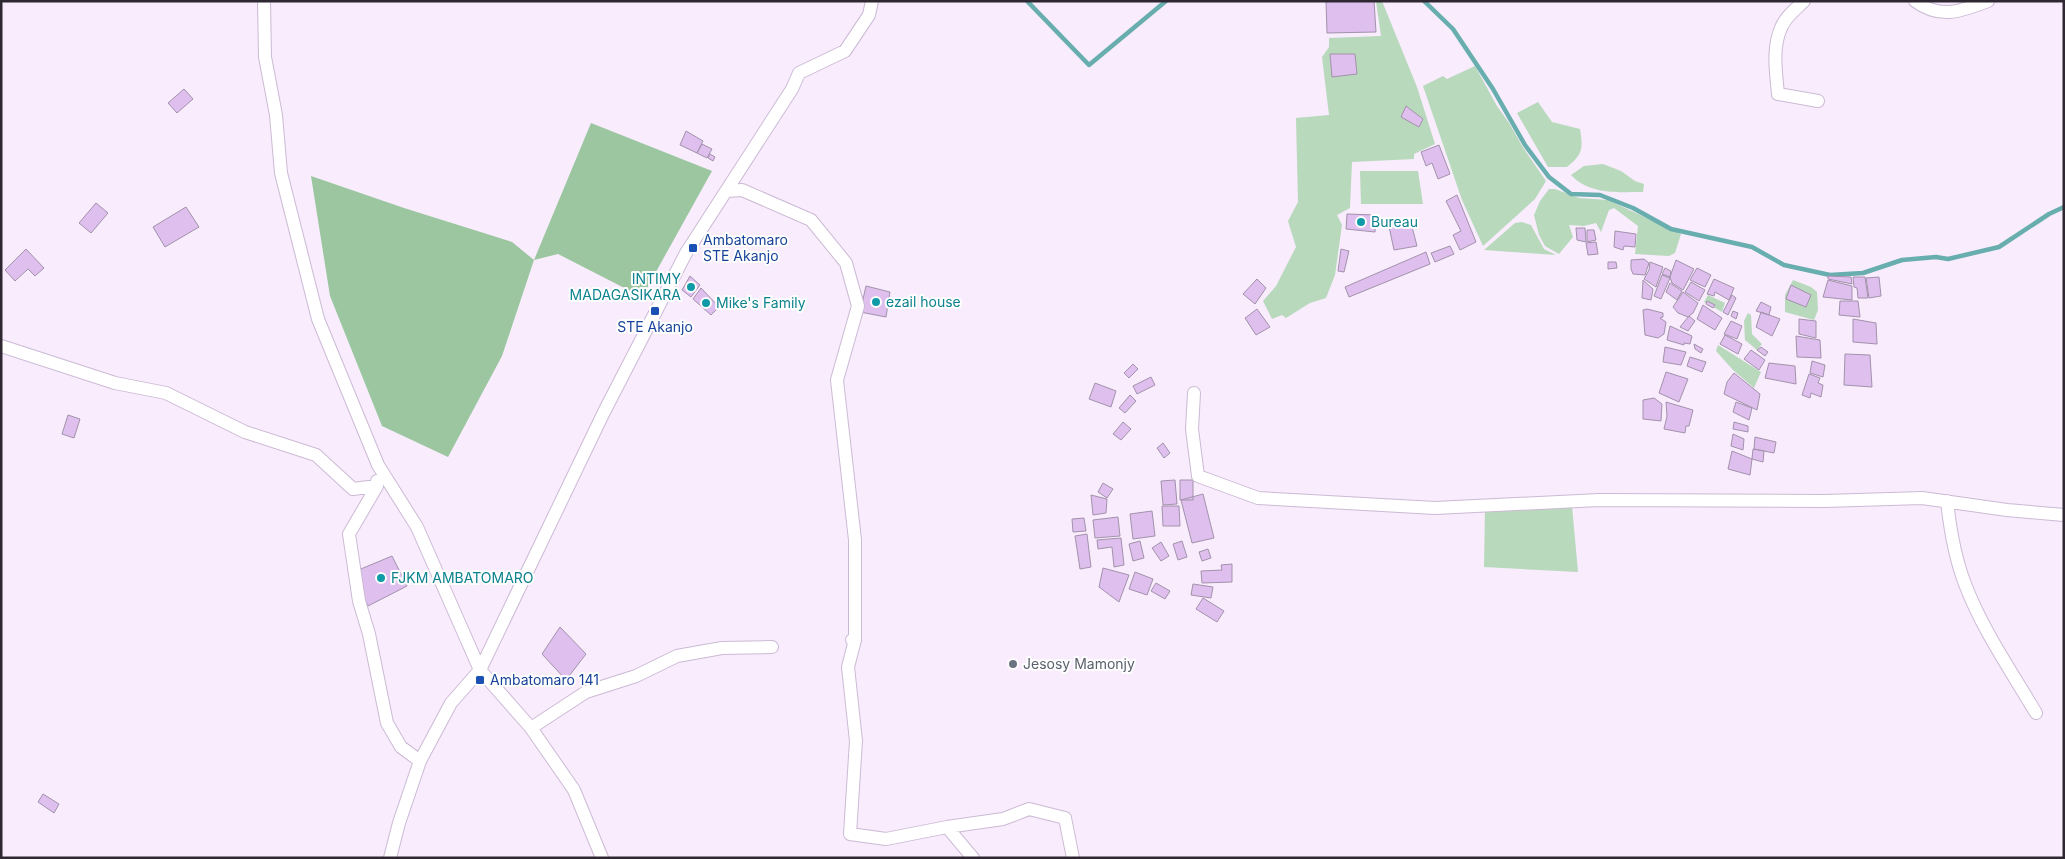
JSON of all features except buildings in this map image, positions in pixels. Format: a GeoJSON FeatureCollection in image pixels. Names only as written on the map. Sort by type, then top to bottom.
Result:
{"type":"FeatureCollection","features":[{"type":"Feature","properties":{"kind":"street"},"geometry":{"type":"LineString","coordinates":[[264,1],[265,57],[276,115],[281,173],[318,319],[378,465],[417,527],[480,670],[531,728],[574,790],[602,858]]}},
{"type":"Feature","properties":{"kind":"street"},"geometry":{"type":"LineString","coordinates":[[390,858],[399,823],[420,761],[451,703],[480,670],[604,412],[686,253],[792,89],[798,73],[845,51],[869,15],[872,1]]}},
{"type":"Feature","properties":{"kind":"street"},"geometry":{"type":"LineString","coordinates":[[1804,1],[1788,17],[1781,28],[1775,51],[1778,94],[1818,101]]}},
{"type":"Feature","properties":{"kind":"street"},"geometry":{"type":"LineString","coordinates":[[1915,1],[1923,7],[1940,12],[1956,13],[1988,1]]}},
{"type":"Feature","properties":{"kind":"street"},"geometry":{"type":"LineString","coordinates":[[726,191],[742,190],[810,220],[846,263],[858,306],[837,380],[855,540],[854,640],[848,667],[856,741],[850,834],[886,839],[946,827],[1003,819],[1029,809],[1065,818],[1073,858]]}},
{"type":"Feature","properties":{"kind":"street"},"geometry":{"type":"LineString","coordinates":[[1,346],[115,383],[166,393],[245,432],[316,455],[353,489],[377,486]]}},
{"type":"Feature","properties":{"kind":"street"},"geometry":{"type":"LineString","coordinates":[[1194,393],[1192,429],[1198,476],[1258,498],[1435,508],[1599,500],[1825,501],[1922,498],[2007,510],[2064,515]]}},
{"type":"Feature","properties":{"kind":"street"},"geometry":{"type":"LineString","coordinates":[[378,465],[377,486],[349,534],[359,601],[369,634],[387,723],[402,747],[420,761]]}},
{"type":"Feature","properties":{"kind":"street"},"geometry":{"type":"LineString","coordinates":[[1947,501],[1951,533],[1965,584],[1988,632],[2036,713]]}},
{"type":"Feature","properties":{"kind":"street"},"geometry":{"type":"LineString","coordinates":[[531,728],[586,692],[636,676],[677,656],[722,648],[772,646]]}},
{"type":"Feature","properties":{"kind":"street"},"geometry":{"type":"LineString","coordinates":[[946,827],[973,858]]}},
{"type":"Feature","properties":{"kind":"green space"},"geometry":{"type":"Polygon","coordinates":[[[1376,1],[1382,1],[1417,87],[1435,144],[1414,154],[1414,159],[1352,162],[1350,208],[1337,215],[1342,225],[1335,275],[1326,298],[1310,303],[1286,318],[1282,315],[1272,319],[1263,301],[1276,286],[1296,247],[1288,221],[1298,202],[1296,118],[1329,115],[1322,57],[1329,47],[1329,38],[1381,36],[1376,1]]]}},
{"type":"Feature","properties":{"kind":"green space"},"geometry":{"type":"Polygon","coordinates":[[[1475,66],[1497,106],[1546,181],[1535,199],[1483,246],[1462,200],[1423,86],[1443,76],[1447,79],[1475,66]]]}},
{"type":"Feature","properties":{"kind":"green space"},"geometry":{"type":"Polygon","coordinates":[[[1538,102],[1552,122],[1580,129],[1581,151],[1567,167],[1548,167],[1517,113],[1538,102]]]}},
{"type":"Feature","properties":{"kind":"green space"},"geometry":{"type":"Polygon","coordinates":[[[591,123],[712,171],[642,297],[558,254],[534,260],[591,123]]]}},
{"type":"Feature","properties":{"kind":"green space"},"geometry":{"type":"Polygon","coordinates":[[[1603,164],[1621,171],[1635,181],[1644,184],[1643,192],[1614,192],[1595,189],[1578,181],[1571,175],[1584,166],[1603,164]]]}},
{"type":"Feature","properties":{"kind":"green space"},"geometry":{"type":"Polygon","coordinates":[[[1360,171],[1418,171],[1423,204],[1361,204],[1360,171]]]}},
{"type":"Feature","properties":{"kind":"green space"},"geometry":{"type":"Polygon","coordinates":[[[311,176],[512,242],[534,260],[502,356],[448,457],[382,426],[330,296],[311,176]]]}},
{"type":"Feature","properties":{"kind":"green space"},"geometry":{"type":"Polygon","coordinates":[[[1549,189],[1555,189],[1579,198],[1608,200],[1681,234],[1675,253],[1669,256],[1635,254],[1638,226],[1614,208],[1609,210],[1601,232],[1596,223],[1584,226],[1569,225],[1573,237],[1559,254],[1545,246],[1539,235],[1534,215],[1540,201],[1549,189]]]}},
{"type":"Feature","properties":{"kind":"green space"},"geometry":{"type":"Polygon","coordinates":[[[1522,222],[1531,225],[1544,249],[1556,255],[1484,250],[1515,223],[1522,222]]]}},
{"type":"Feature","properties":{"kind":"green space"},"geometry":{"type":"Polygon","coordinates":[[[1793,280],[1811,287],[1817,292],[1818,310],[1814,320],[1785,312],[1785,295],[1793,280]]]}},
{"type":"Feature","properties":{"kind":"green space"},"geometry":{"type":"Polygon","coordinates":[[[1708,295],[1725,303],[1722,312],[1704,302],[1708,295]]]}},
{"type":"Feature","properties":{"kind":"green space"},"geometry":{"type":"Polygon","coordinates":[[[1748,313],[1751,315],[1752,334],[1762,344],[1757,350],[1745,340],[1744,321],[1748,313]]]}},
{"type":"Feature","properties":{"kind":"green space"},"geometry":{"type":"Polygon","coordinates":[[[1718,345],[1761,372],[1754,388],[1733,370],[1716,351],[1718,345]]]}},
{"type":"Feature","properties":{"kind":"green space"},"geometry":{"type":"Polygon","coordinates":[[[1572,506],[1578,572],[1484,567],[1485,508],[1572,506]]]}},
{"type":"Feature","properties":{"kind":"waterway"},"geometry":{"type":"LineString","coordinates":[[1027,1],[1089,65],[1166,1]]}},
{"type":"Feature","properties":{"kind":"waterway"},"geometry":{"type":"LineString","coordinates":[[1424,1],[1453,29],[1493,89],[1525,145],[1549,177],[1571,194],[1600,195],[1633,208],[1671,229],[1752,247],[1784,265],[1830,275],[1863,273],[1902,260],[1936,257],[1948,259],[1999,247],[2049,214],[2064,207]]}},
{"type":"Feature","properties":{"kind":"place","name":"Bureau"},"geometry":{"type":"Point","coordinates":[1361,222]}},
{"type":"Feature","properties":{"kind":"place","name":"Ambatomaro STE Akanjo"},"geometry":{"type":"Point","coordinates":[693,248]}},
{"type":"Feature","properties":{"kind":"place","name":"INTIMY MADAGASIKARA"},"geometry":{"type":"Point","coordinates":[691,287]}},
{"type":"Feature","properties":{"kind":"place","name":"ezail house"},"geometry":{"type":"Point","coordinates":[876,302]}},
{"type":"Feature","properties":{"kind":"place","name":"Mike's Family"},"geometry":{"type":"Point","coordinates":[706,303]}},
{"type":"Feature","properties":{"kind":"place","name":"STE Akanjo"},"geometry":{"type":"Point","coordinates":[655,311]}},
{"type":"Feature","properties":{"kind":"place","name":"FJKM AMBATOMARO"},"geometry":{"type":"Point","coordinates":[381,578]}},
{"type":"Feature","properties":{"kind":"place","name":"Jesosy Mamonjy"},"geometry":{"type":"Point","coordinates":[1013,664]}},
{"type":"Feature","properties":{"kind":"place","name":"Ambatomaro 141"},"geometry":{"type":"Point","coordinates":[480,680]}}]}
